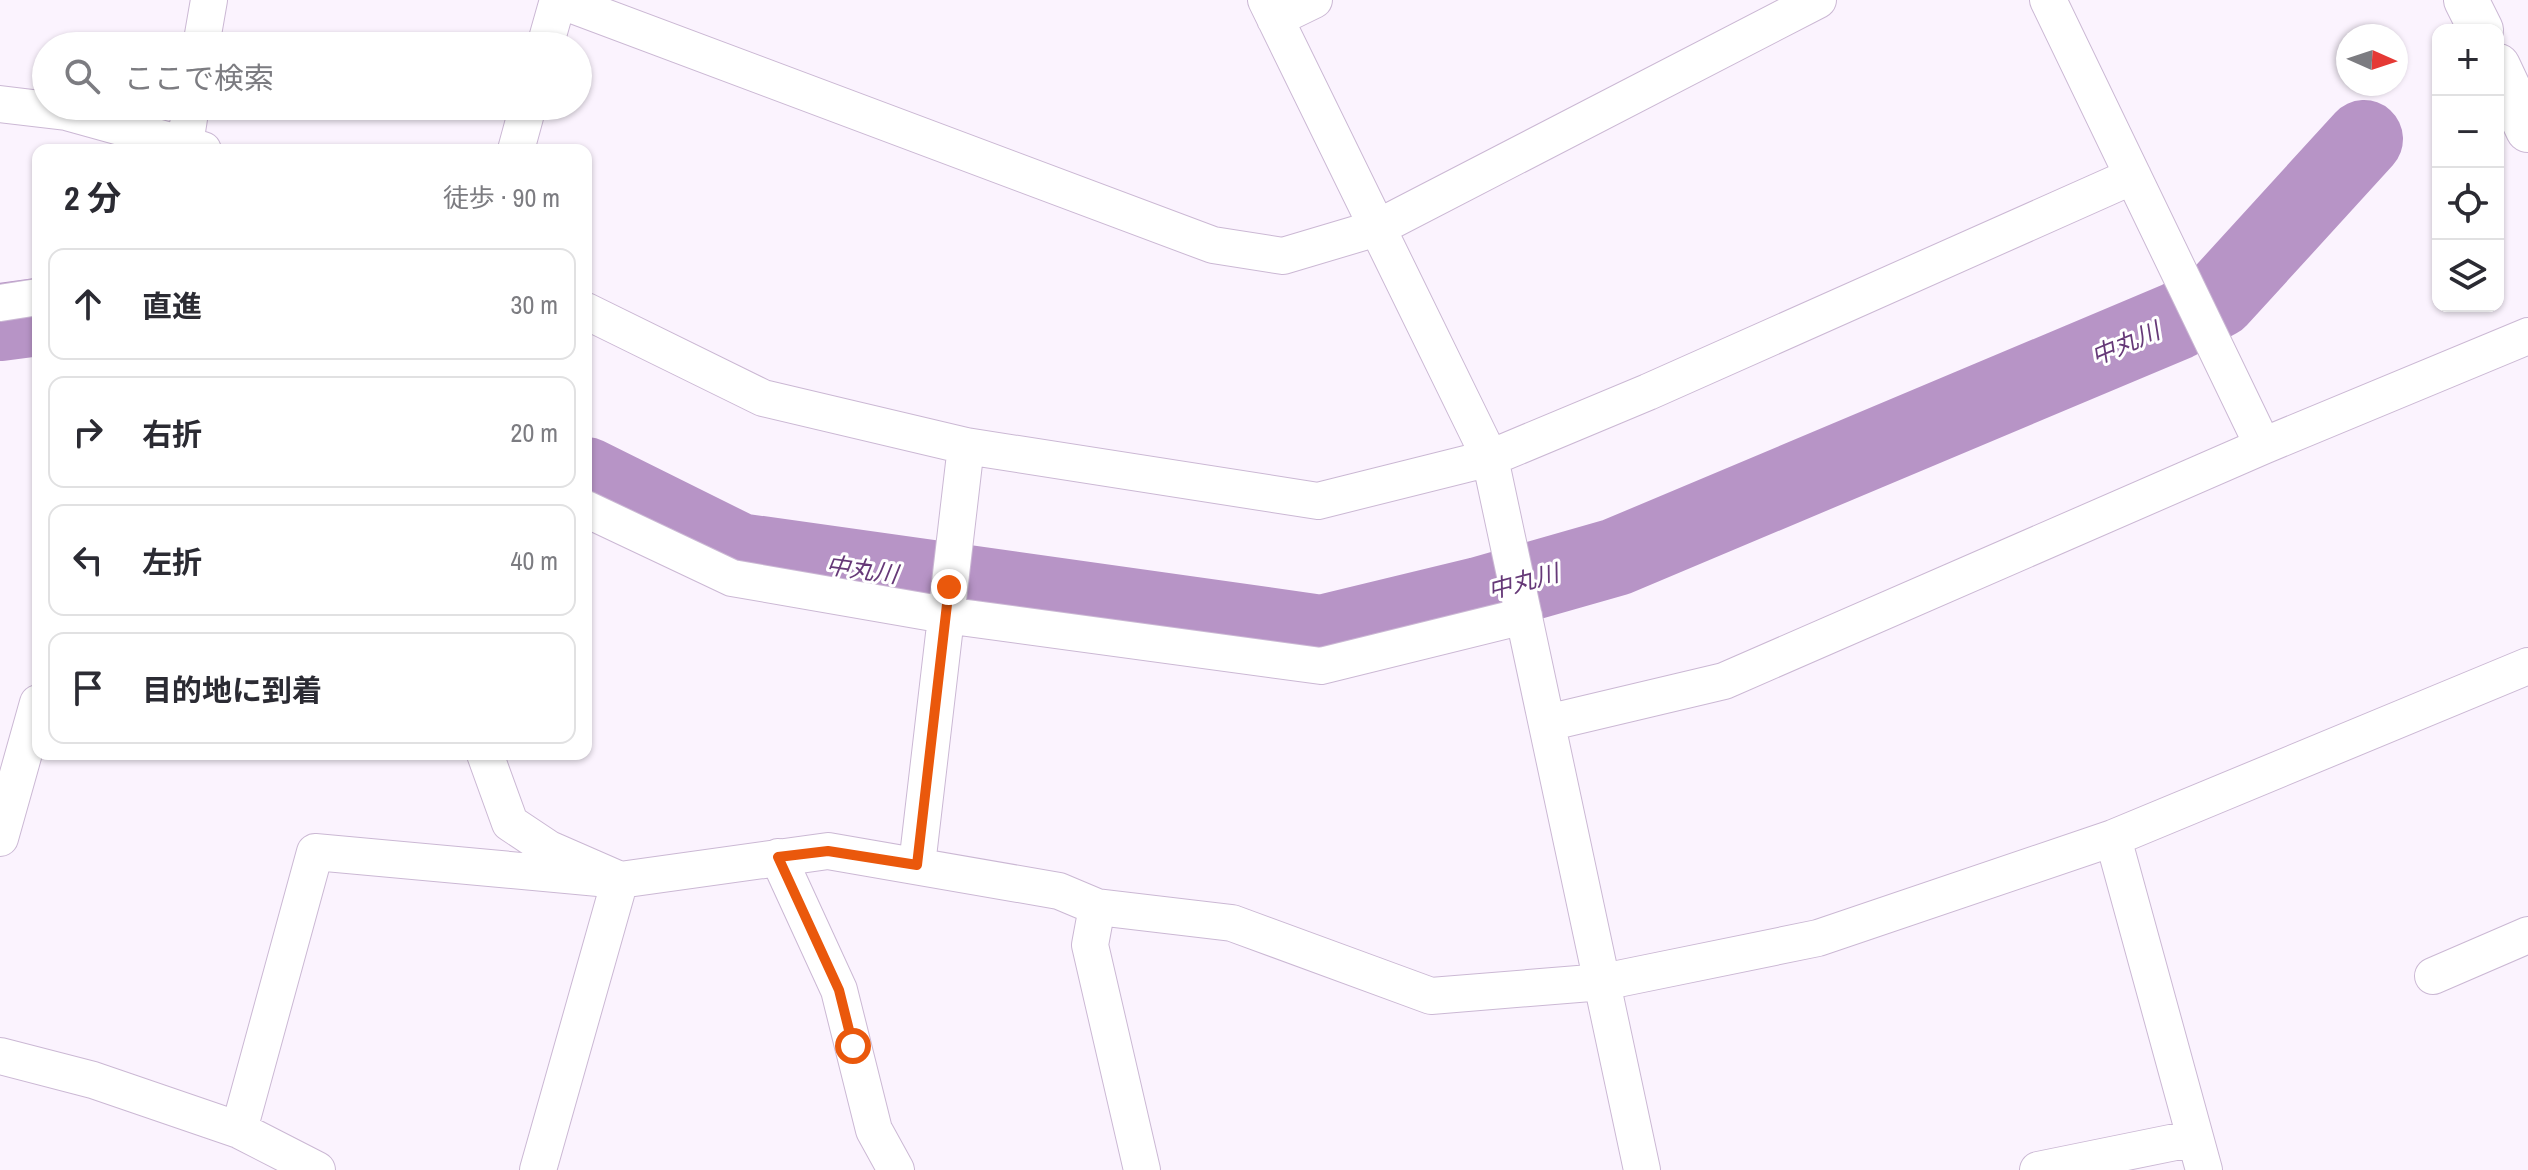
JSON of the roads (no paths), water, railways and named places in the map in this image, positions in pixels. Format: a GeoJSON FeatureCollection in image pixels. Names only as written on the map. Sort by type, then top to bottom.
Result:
{"type":"FeatureCollection","features":[{"type":"Feature","properties":{"kind":"street"},"geometry":{"type":"LineString","coordinates":[[203,32],[209,0]]}},
{"type":"Feature","properties":{"kind":"street"},"geometry":{"type":"LineString","coordinates":[[549,32],[558,0],[1213,245],[1283,256],[1377,228],[1818,0]]}},
{"type":"Feature","properties":{"kind":"street"},"geometry":{"type":"LineString","coordinates":[[1314,0],[1270,10],[1490,458],[1509,562],[1547,723],[1642,1170]]}},
{"type":"Feature","properties":{"kind":"street"},"geometry":{"type":"LineString","coordinates":[[2048,0],[2263,446]]}},
{"type":"Feature","properties":{"kind":"street"},"geometry":{"type":"LineString","coordinates":[[2466,0],[2478,24]]}},
{"type":"Feature","properties":{"kind":"street"},"geometry":{"type":"LineString","coordinates":[[2504,79],[2528,130]]}},
{"type":"Feature","properties":{"kind":"street"},"geometry":{"type":"LineString","coordinates":[[0,104],[32,108]]}},
{"type":"Feature","properties":{"kind":"street"},"geometry":{"type":"LineString","coordinates":[[94,120],[177,144]]}},
{"type":"Feature","properties":{"kind":"street"},"geometry":{"type":"LineString","coordinates":[[191,120],[191,144]]}},
{"type":"Feature","properties":{"kind":"street"},"geometry":{"type":"LineString","coordinates":[[518,144],[524,120]]}},
{"type":"Feature","properties":{"kind":"street"},"geometry":{"type":"LineString","coordinates":[[592,314],[763,398],[966,446],[1318,501],[1490,458],[1648,392],[2133,176]]}},
{"type":"Feature","properties":{"kind":"street"},"geometry":{"type":"LineString","coordinates":[[0,303],[32,298]]}},
{"type":"Feature","properties":{"kind":"street"},"geometry":{"type":"LineString","coordinates":[[1547,723],[1724,681],[2263,446],[2528,336]]}},
{"type":"Feature","properties":{"kind":"street"},"geometry":{"type":"LineString","coordinates":[[917,865],[966,446]]}},
{"type":"Feature","properties":{"kind":"street"},"geometry":{"type":"LineString","coordinates":[[592,512],[732,578],[945,615],[1321,666],[1521,609]]}},
{"type":"Feature","properties":{"kind":"street"},"geometry":{"type":"LineString","coordinates":[[239,1130],[315,852],[620,880],[828,851],[1059,891],[1097,907],[1232,923],[1431,996],[1603,982],[1818,938],[2113,838],[2528,666]]}},
{"type":"Feature","properties":{"kind":"street"},"geometry":{"type":"LineString","coordinates":[[0,838],[32,724]]}},
{"type":"Feature","properties":{"kind":"street"},"geometry":{"type":"LineString","coordinates":[[487,760],[510,823],[549,849],[620,880]]}},
{"type":"Feature","properties":{"kind":"street"},"geometry":{"type":"LineString","coordinates":[[2038,1170],[2199,1154],[2113,838]]}},
{"type":"Feature","properties":{"kind":"street"},"geometry":{"type":"LineString","coordinates":[[778,857],[839,990],[874,1130],[896,1170]]}},
{"type":"Feature","properties":{"kind":"street"},"geometry":{"type":"LineString","coordinates":[[538,1170],[620,880]]}},
{"type":"Feature","properties":{"kind":"street"},"geometry":{"type":"LineString","coordinates":[[1097,907],[1090,945],[1142,1170]]}},
{"type":"Feature","properties":{"kind":"street"},"geometry":{"type":"LineString","coordinates":[[2433,976],[2528,935]]}},
{"type":"Feature","properties":{"kind":"street"},"geometry":{"type":"LineString","coordinates":[[0,1056],[93,1080],[239,1130],[317,1170]]}},
{"type":"Feature","properties":{"kind":"waterway","name":"中丸川"},"geometry":{"type":"LineString","coordinates":[[592,479],[739,552],[1322,634],[1479,596],[1616,557],[2177,321],[2218,299],[2364,139]]}},
{"type":"Feature","properties":{"kind":"waterway","name":"中丸川"},"geometry":{"type":"LineString","coordinates":[[0,322],[32,318]]}}]}
